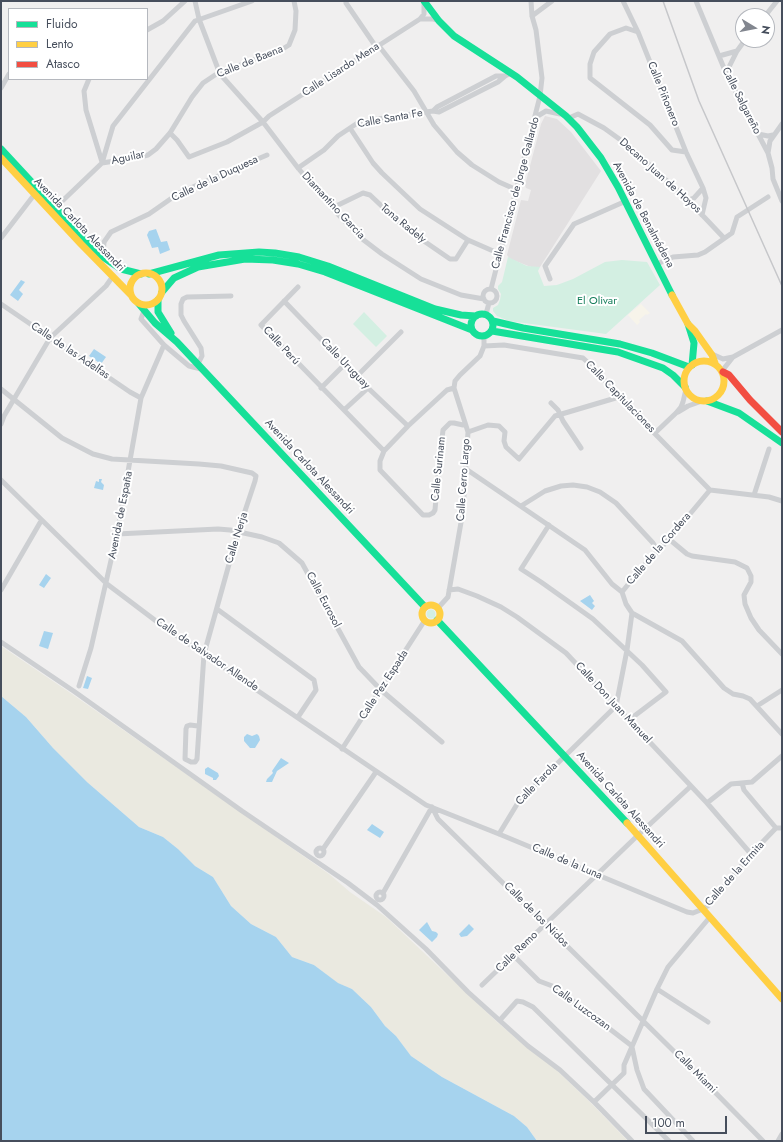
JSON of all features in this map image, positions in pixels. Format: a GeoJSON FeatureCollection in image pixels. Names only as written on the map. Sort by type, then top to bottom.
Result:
{"type":"FeatureCollection","features":[{"type":"Feature","properties":{"kind":"main road","name":"Avenida de Benalmádena"},"geometry":{"type":"LineString","coordinates":[[424,1],[439,21],[454,36],[540,96],[567,117],[601,158],[626,201],[688,324],[694,342],[691,366]]}},
{"type":"Feature","properties":{"kind":"main road"},"geometry":{"type":"LineString","coordinates":[[1,149],[13,167]]}},
{"type":"Feature","properties":{"kind":"main road"},"geometry":{"type":"LineString","coordinates":[[1,158],[13,167]]}},
{"type":"Feature","properties":{"kind":"main road","name":"Avenida Carlota Alessandri"},"geometry":{"type":"LineString","coordinates":[[13,167],[34,195],[131,295]]}},
{"type":"Feature","properties":{"kind":"main road","name":"Avenida Carlota Alessandri"},"geometry":{"type":"LineString","coordinates":[[13,167],[103,257],[121,269],[141,274]]}},
{"type":"Feature","properties":{"kind":"main road"},"geometry":{"type":"LineString","coordinates":[[252,252],[275,252],[299,257],[328,266],[435,309],[461,315],[476,316],[486,314],[493,321],[494,326],[489,334],[477,336],[472,330],[325,272],[298,264],[273,260],[245,259],[198,267],[174,278],[167,285],[158,300],[149,305],[139,304],[131,295],[130,290],[133,281],[141,274],[149,274],[219,255],[252,252]]}},
{"type":"Feature","properties":{"kind":"main road"},"geometry":{"type":"LineString","coordinates":[[149,274],[158,278],[162,287],[162,292]]}},
{"type":"Feature","properties":{"kind":"main road","name":"Avenida Carlota Alessandri"},"geometry":{"type":"LineString","coordinates":[[158,300],[158,312],[177,342]]}},
{"type":"Feature","properties":{"kind":"main road","name":"Avenida Carlota Alessandri"},"geometry":{"type":"LineString","coordinates":[[139,304],[144,311],[177,342],[425,607]]}},
{"type":"Feature","properties":{"kind":"main road"},"geometry":{"type":"LineString","coordinates":[[472,330],[472,320],[476,316]]}},
{"type":"Feature","properties":{"kind":"main road"},"geometry":{"type":"LineString","coordinates":[[493,321],[523,328],[620,344],[691,366]]}},
{"type":"Feature","properties":{"kind":"main road","name":"Avenida de Benalmádena"},"geometry":{"type":"LineString","coordinates":[[688,324],[712,354],[715,364]]}},
{"type":"Feature","properties":{"kind":"main road"},"geometry":{"type":"LineString","coordinates":[[492,331],[625,354],[663,368],[673,375],[686,388],[692,397],[739,413],[782,442]]}},
{"type":"Feature","properties":{"kind":"main road"},"geometry":{"type":"LineString","coordinates":[[686,388],[684,377],[691,366],[703,360],[715,364],[722,372],[729,375],[750,400],[782,432]]}},
{"type":"Feature","properties":{"kind":"main road"},"geometry":{"type":"LineString","coordinates":[[705,401],[713,399],[722,391],[724,385],[722,372]]}},
{"type":"Feature","properties":{"kind":"main road"},"geometry":{"type":"LineString","coordinates":[[431,605],[438,608],[440,614],[437,620],[430,622],[425,620],[422,613],[425,607],[431,605]]}},
{"type":"Feature","properties":{"kind":"main road","name":"Avenida Carlota Alessandri"},"geometry":{"type":"LineString","coordinates":[[437,620],[638,835],[782,999]]}},
{"type":"Feature","properties":{"kind":"street"},"geometry":{"type":"LineString","coordinates":[[148,29],[163,21],[185,1]]}},
{"type":"Feature","properties":{"kind":"street"},"geometry":{"type":"LineString","coordinates":[[194,1],[199,19],[220,74]]}},
{"type":"Feature","properties":{"kind":"street"},"geometry":{"type":"LineString","coordinates":[[102,163],[113,126],[194,20],[252,1]]}},
{"type":"Feature","properties":{"kind":"street","name":"Calle de Baena"},"geometry":{"type":"LineString","coordinates":[[170,133],[192,97],[203,83],[220,74],[281,50],[289,45],[295,30],[296,11],[294,1]]}},
{"type":"Feature","properties":{"kind":"street"},"geometry":{"type":"LineString","coordinates":[[420,19],[424,14],[424,1]]}},
{"type":"Feature","properties":{"kind":"street","name":"Calle Francisco de Jorge Gallardo"},"geometry":{"type":"LineString","coordinates":[[491,289],[536,117],[540,96],[542,78],[531,1]]}},
{"type":"Feature","properties":{"kind":"street"},"geometry":{"type":"LineString","coordinates":[[532,16],[552,1]]}},
{"type":"Feature","properties":{"kind":"street","name":"Calle Piñonero"},"geometry":{"type":"LineString","coordinates":[[623,1],[638,32],[686,152],[703,188],[706,198],[702,215]]}},
{"type":"Feature","properties":{"kind":"street","name":"Calle Salgareño"},"geometry":{"type":"LineString","coordinates":[[696,1],[726,73],[768,153],[773,179],[782,201]]}},
{"type":"Feature","properties":{"kind":"street"},"geometry":{"type":"LineString","coordinates":[[346,3],[374,44],[379,46],[430,112],[434,125],[457,152],[472,165],[507,187],[517,190]]}},
{"type":"Feature","properties":{"kind":"street"},"geometry":{"type":"LineString","coordinates":[[420,19],[433,19],[439,21]]}},
{"type":"Feature","properties":{"kind":"street","name":"Calle Lisardo Mena"},"geometry":{"type":"LineString","coordinates":[[263,122],[269,116],[420,19]]}},
{"type":"Feature","properties":{"kind":"street"},"geometry":{"type":"LineString","coordinates":[[638,32],[626,28],[610,34],[594,52],[590,64],[590,78],[650,125],[672,150],[686,152]]}},
{"type":"Feature","properties":{"kind":"street"},"geometry":{"type":"LineString","coordinates":[[726,73],[739,48]]}},
{"type":"Feature","properties":{"kind":"street"},"geometry":{"type":"LineString","coordinates":[[719,56],[737,51]]}},
{"type":"Feature","properties":{"kind":"street","name":"Diamantino Garcia"},"geometry":{"type":"LineString","coordinates":[[220,74],[263,122],[298,168],[332,208],[366,242],[421,279],[461,295],[484,299]]}},
{"type":"Feature","properties":{"kind":"street","name":"Calle Santa Fe"},"geometry":{"type":"LineString","coordinates":[[298,168],[324,150],[338,136],[356,124],[371,120],[430,112],[436,107],[496,76],[508,74]]}},
{"type":"Feature","properties":{"kind":"street"},"geometry":{"type":"LineString","coordinates":[[1,88],[8,76]]}},
{"type":"Feature","properties":{"kind":"street"},"geometry":{"type":"LineString","coordinates":[[89,80],[84,91],[86,110],[102,163]]}},
{"type":"Feature","properties":{"kind":"street"},"geometry":{"type":"LineString","coordinates":[[536,117],[546,111],[552,111],[567,117]]}},
{"type":"Feature","properties":{"kind":"street","name":"Decano Juan de Hoyos"},"geometry":{"type":"LineString","coordinates":[[567,117],[578,114],[604,128],[629,146],[688,200],[724,238]]}},
{"type":"Feature","properties":{"kind":"street"},"geometry":{"type":"LineString","coordinates":[[170,133],[190,157],[227,142],[263,122]]}},
{"type":"Feature","properties":{"kind":"street"},"geometry":{"type":"LineString","coordinates":[[768,153],[768,146],[773,135],[782,124]]}},
{"type":"Feature","properties":{"kind":"street"},"geometry":{"type":"LineString","coordinates":[[350,128],[382,174],[420,209],[468,240],[500,254]]}},
{"type":"Feature","properties":{"kind":"street","name":"Aguilar"},"geometry":{"type":"LineString","coordinates":[[55,208],[102,163],[134,159],[148,154],[156,149],[170,133]]}},
{"type":"Feature","properties":{"kind":"street"},"geometry":{"type":"LineString","coordinates":[[758,134],[768,136],[773,135]]}},
{"type":"Feature","properties":{"kind":"street","name":"Calle de la Duquesa"},"geometry":{"type":"LineString","coordinates":[[104,242],[111,232],[148,214],[179,193],[267,155]]}},
{"type":"Feature","properties":{"kind":"street"},"geometry":{"type":"LineString","coordinates":[[688,200],[694,198],[703,188]]}},
{"type":"Feature","properties":{"kind":"street","name":"Tona Radely"},"geometry":{"type":"LineString","coordinates":[[332,208],[363,192],[370,195],[405,228],[450,259],[456,259],[468,240]]}},
{"type":"Feature","properties":{"kind":"street"},"geometry":{"type":"LineString","coordinates":[[1,238],[34,195]]}},
{"type":"Feature","properties":{"kind":"street"},"geometry":{"type":"LineString","coordinates":[[657,264],[673,257],[698,255],[705,252],[732,233],[737,217],[768,197]]}},
{"type":"Feature","properties":{"kind":"street"},"geometry":{"type":"LineString","coordinates":[[550,279],[545,266],[570,227],[579,221],[626,201]]}},
{"type":"Feature","properties":{"kind":"street"},"geometry":{"type":"LineString","coordinates":[[89,244],[96,245],[104,242],[103,257]]}},
{"type":"Feature","properties":{"kind":"street"},"geometry":{"type":"LineString","coordinates":[[1,424],[3,417],[50,338],[106,286],[113,276]]}},
{"type":"Feature","properties":{"kind":"street","name":"Calle Perú"},"geometry":{"type":"LineString","coordinates":[[298,287],[261,325],[384,451]]}},
{"type":"Feature","properties":{"kind":"street"},"geometry":{"type":"LineString","coordinates":[[491,289],[495,292],[496,296],[494,302],[489,303],[484,299],[484,293],[491,289]]}},
{"type":"Feature","properties":{"kind":"street"},"geometry":{"type":"LineString","coordinates":[[144,311],[141,319],[164,346],[189,366],[200,367],[202,356],[201,348],[181,315],[181,304],[183,299],[187,297],[231,296]]}},
{"type":"Feature","properties":{"kind":"street","name":"Calle Uruguay"},"geometry":{"type":"LineString","coordinates":[[284,301],[368,388],[408,426]]}},
{"type":"Feature","properties":{"kind":"street"},"geometry":{"type":"LineString","coordinates":[[486,314],[489,303]]}},
{"type":"Feature","properties":{"kind":"street","name":"Calle de las Adelfas"},"geometry":{"type":"LineString","coordinates":[[1,304],[141,398]]}},
{"type":"Feature","properties":{"kind":"street"},"geometry":{"type":"LineString","coordinates":[[715,364],[723,359],[733,357],[782,330]]}},
{"type":"Feature","properties":{"kind":"street"},"geometry":{"type":"LineString","coordinates":[[357,376],[401,332]]}},
{"type":"Feature","properties":{"kind":"street"},"geometry":{"type":"LineString","coordinates":[[384,451],[408,426],[447,390],[454,388],[455,381],[480,356],[484,346],[484,336]]}},
{"type":"Feature","properties":{"kind":"street","name":"Calle Capitulaciones"},"geometry":{"type":"LineString","coordinates":[[484,346],[504,345],[583,358],[710,490]]}},
{"type":"Feature","properties":{"kind":"street","name":"Avenida de España"},"geometry":{"type":"LineString","coordinates":[[79,686],[92,648],[107,584],[131,460],[141,398],[164,346]]}},
{"type":"Feature","properties":{"kind":"street"},"geometry":{"type":"LineString","coordinates":[[712,354],[723,359]]}},
{"type":"Feature","properties":{"kind":"street"},"geometry":{"type":"LineString","coordinates":[[722,372],[733,357]]}},
{"type":"Feature","properties":{"kind":"street"},"geometry":{"type":"LineString","coordinates":[[321,388],[346,364]]}},
{"type":"Feature","properties":{"kind":"street"},"geometry":{"type":"LineString","coordinates":[[344,410],[368,388]]}},
{"type":"Feature","properties":{"kind":"street","name":"Calle Cerro Largo"},"geometry":{"type":"LineString","coordinates":[[438,608],[448,597],[463,512],[468,432],[454,388]]}},
{"type":"Feature","properties":{"kind":"street"},"geometry":{"type":"LineString","coordinates":[[676,413],[683,402],[686,388]]}},
{"type":"Feature","properties":{"kind":"street"},"geometry":{"type":"LineString","coordinates":[[1,389],[62,438],[93,454],[112,459],[131,460]]}},
{"type":"Feature","properties":{"kind":"street"},"geometry":{"type":"LineString","coordinates":[[468,432],[488,425],[499,426],[504,432],[506,447],[518,459],[555,416],[619,397]]}},
{"type":"Feature","properties":{"kind":"street"},"geometry":{"type":"LineString","coordinates":[[655,433],[676,413],[688,406],[705,401]]}},
{"type":"Feature","properties":{"kind":"street"},"geometry":{"type":"LineString","coordinates":[[551,403],[558,410],[581,448]]}},
{"type":"Feature","properties":{"kind":"street","name":"Calle Surinam"},"geometry":{"type":"LineString","coordinates":[[384,451],[380,461],[380,470],[423,515],[429,515],[435,510],[443,430],[450,424],[465,423]]}},
{"type":"Feature","properties":{"kind":"street"},"geometry":{"type":"LineString","coordinates":[[754,495],[769,450]]}},
{"type":"Feature","properties":{"kind":"street","name":"Calle Nerja"},"geometry":{"type":"LineString","coordinates":[[131,460],[221,466],[252,473],[256,476],[238,532],[204,654],[197,759],[195,762],[191,762],[185,759],[186,729],[187,726],[190,725],[198,726]]}},
{"type":"Feature","properties":{"kind":"street"},"geometry":{"type":"LineString","coordinates":[[466,469],[585,550],[612,584],[622,592]]}},
{"type":"Feature","properties":{"kind":"street","name":"Calle de Salvador Allende"},"geometry":{"type":"LineString","coordinates":[[1,480],[41,521],[107,584],[164,627],[376,772],[426,805],[432,807]]}},
{"type":"Feature","properties":{"kind":"street"},"geometry":{"type":"LineString","coordinates":[[521,506],[546,491],[561,486],[573,485],[587,487],[600,492],[616,503],[654,542],[658,551]]}},
{"type":"Feature","properties":{"kind":"street"},"geometry":{"type":"LineString","coordinates":[[710,490],[769,497],[782,501]]}},
{"type":"Feature","properties":{"kind":"street","name":"Calle de la Cordera"},"geometry":{"type":"LineString","coordinates":[[632,613],[622,592],[710,490]]}},
{"type":"Feature","properties":{"kind":"street"},"geometry":{"type":"LineString","coordinates":[[1,590],[41,521]]}},
{"type":"Feature","properties":{"kind":"street"},"geometry":{"type":"LineString","coordinates":[[549,525],[521,570],[594,619],[627,650],[666,692],[629,720]]}},
{"type":"Feature","properties":{"kind":"street","name":"Calle Eurosol"},"geometry":{"type":"LineString","coordinates":[[117,534],[218,530],[262,537],[278,543],[302,562],[359,667],[381,690],[442,742]]}},
{"type":"Feature","properties":{"kind":"street"},"geometry":{"type":"LineString","coordinates":[[669,539],[687,554],[692,556],[735,562],[747,568],[752,576],[744,595],[745,604],[750,618],[759,630],[782,654]]}},
{"type":"Feature","properties":{"kind":"street","name":"Calle Don Juan Manuel"},"geometry":{"type":"LineString","coordinates":[[449,590],[458,589],[501,607],[566,653],[691,786],[751,854]]}},
{"type":"Feature","properties":{"kind":"street"},"geometry":{"type":"LineString","coordinates":[[217,609],[314,680],[316,690],[298,718]]}},
{"type":"Feature","properties":{"kind":"street"},"geometry":{"type":"LineString","coordinates":[[565,756],[616,706],[627,650],[632,613],[682,641],[724,688],[733,694],[750,699],[782,734]]}},
{"type":"Feature","properties":{"kind":"street","name":"Calle Pez Espada"},"geometry":{"type":"LineString","coordinates":[[342,749],[425,620]]}},
{"type":"Feature","properties":{"kind":"street"},"geometry":{"type":"LineString","coordinates":[[1,642],[75,692],[242,811],[348,883],[376,905],[415,939],[468,992],[528,1046],[560,1070],[632,1141]]}},
{"type":"Feature","properties":{"kind":"street"},"geometry":{"type":"LineString","coordinates":[[757,706],[782,690]]}},
{"type":"Feature","properties":{"kind":"street","name":"Calle Farola"},"geometry":{"type":"LineString","coordinates":[[499,834],[519,801],[565,756]]}},
{"type":"Feature","properties":{"kind":"street"},"geometry":{"type":"LineString","coordinates":[[707,804],[731,784],[752,782],[782,756]]}},
{"type":"Feature","properties":{"kind":"street"},"geometry":{"type":"LineString","coordinates":[[323,849],[376,772]]}},
{"type":"Feature","properties":{"kind":"street"},"geometry":{"type":"LineString","coordinates":[[742,783],[744,790],[776,828],[782,828]]}},
{"type":"Feature","properties":{"kind":"street","name":"Calle Remo"},"geometry":{"type":"LineString","coordinates":[[482,985],[691,786]]}},
{"type":"Feature","properties":{"kind":"street"},"geometry":{"type":"LineString","coordinates":[[383,893],[432,807]]}},
{"type":"Feature","properties":{"kind":"street","name":"Calle de la Luna"},"geometry":{"type":"LineString","coordinates":[[432,807],[687,912],[693,913],[704,909]]}},
{"type":"Feature","properties":{"kind":"street","name":"Calle de los Nidos"},"geometry":{"type":"LineString","coordinates":[[432,807],[438,819],[643,1021]]}},
{"type":"Feature","properties":{"kind":"street","name":"Calle de la Ermita"},"geometry":{"type":"LineString","coordinates":[[704,909],[709,905],[751,854],[776,828]]}},
{"type":"Feature","properties":{"kind":"street"},"geometry":{"type":"LineString","coordinates":[[594,1102],[624,1073],[624,1065],[668,967],[710,917]]}},
{"type":"Feature","properties":{"kind":"street","name":"Calle Luzcozan"},"geometry":{"type":"LineString","coordinates":[[513,955],[539,981],[555,987],[632,1046]]}},
{"type":"Feature","properties":{"kind":"street"},"geometry":{"type":"LineString","coordinates":[[657,989],[708,1022]]}},
{"type":"Feature","properties":{"kind":"street"},"geometry":{"type":"LineString","coordinates":[[500,1020],[517,1001],[533,1007],[611,1086],[669,1141]]}},
{"type":"Feature","properties":{"kind":"street","name":"Calle Miami"},"geometry":{"type":"LineString","coordinates":[[643,1021],[763,1141]]}},
{"type":"Feature","properties":{"kind":"street"},"geometry":{"type":"LineString","coordinates":[[632,1046],[637,1070],[644,1089],[693,1141]]}},
{"type":"Feature","properties":{"kind":"street"},"geometry":{"type":"LineString","coordinates":[[778,1141],[782,1134]]}},
{"type":"Feature","properties":{"kind":"shaded area"},"geometry":{"type":"Polygon","coordinates":[[[545,116],[557,119],[571,132],[601,171],[540,267],[531,267],[510,259],[507,255],[521,200],[528,201],[531,190],[526,188],[525,185],[541,124],[545,116]]]}},
{"type":"Feature","properties":{"kind":"shaded area"},"geometry":{"type":"Polygon","coordinates":[[[641,304],[650,313],[647,315],[646,314],[639,320],[640,322],[637,325],[628,315],[641,304]]]}},
{"type":"Feature","properties":{"kind":"green space","name":"El Olivar"},"geometry":{"type":"Polygon","coordinates":[[[508,257],[527,266],[540,267],[538,271],[544,286],[557,285],[573,279],[605,262],[622,260],[647,262],[660,285],[606,334],[509,321],[497,316],[493,311],[493,308],[498,305],[500,300],[501,294],[498,286],[502,282],[508,257]]]}},
{"type":"Feature","properties":{"kind":"green space"},"geometry":{"type":"Polygon","coordinates":[[[364,312],[387,336],[376,347],[353,324],[364,312]]]}},
{"type":"Feature","properties":{"kind":"green space"},"geometry":{"type":"Polygon","coordinates":[[[431,609],[436,614],[431,619],[426,614],[431,609]]]}},
{"type":"Feature","properties":{"kind":"sand"},"geometry":{"type":"Polygon","coordinates":[[[1,646],[329,874],[350,892],[386,917],[495,1020],[525,1046],[546,1060],[628,1141],[537,1141],[527,1127],[514,1116],[442,1077],[411,1056],[371,1007],[352,989],[337,983],[314,965],[292,957],[276,937],[251,924],[231,906],[213,877],[195,866],[163,837],[139,827],[87,782],[53,748],[26,717],[1,696],[1,646]]]}},
{"type":"Feature","properties":{"kind":"water"},"geometry":{"type":"Polygon","coordinates":[[[156,229],[161,242],[167,241],[170,250],[160,254],[158,247],[152,248],[147,235],[149,231],[156,229]]]}},
{"type":"Feature","properties":{"kind":"water"},"geometry":{"type":"Polygon","coordinates":[[[21,280],[25,282],[19,290],[23,294],[18,301],[10,295],[21,280]]]}},
{"type":"Feature","properties":{"kind":"water"},"geometry":{"type":"Polygon","coordinates":[[[94,349],[106,357],[101,364],[89,356],[94,349]]]}},
{"type":"Feature","properties":{"kind":"water"},"geometry":{"type":"Polygon","coordinates":[[[99,479],[102,479],[101,482],[104,485],[103,490],[94,488],[96,481],[99,482],[99,479]]]}},
{"type":"Feature","properties":{"kind":"water"},"geometry":{"type":"Polygon","coordinates":[[[46,574],[51,578],[44,588],[39,585],[46,574]]]}},
{"type":"Feature","properties":{"kind":"water"},"geometry":{"type":"Polygon","coordinates":[[[590,595],[594,601],[592,603],[595,606],[592,610],[580,601],[590,595]]]}},
{"type":"Feature","properties":{"kind":"water"},"geometry":{"type":"Polygon","coordinates":[[[44,631],[53,633],[48,649],[39,646],[44,631]]]}},
{"type":"Feature","properties":{"kind":"water"},"geometry":{"type":"Polygon","coordinates":[[[87,676],[92,678],[88,689],[83,688],[87,676]]]}},
{"type":"Feature","properties":{"kind":"water"},"geometry":{"type":"Polygon","coordinates":[[[1,696],[26,717],[53,748],[87,782],[139,827],[163,837],[195,866],[213,877],[231,906],[251,924],[276,937],[292,957],[314,965],[338,983],[352,989],[371,1007],[411,1056],[442,1077],[514,1116],[527,1127],[537,1141],[1,1141],[1,696]]]}},
{"type":"Feature","properties":{"kind":"water"},"geometry":{"type":"Polygon","coordinates":[[[247,734],[252,736],[257,734],[259,736],[260,740],[255,748],[250,748],[244,741],[244,737],[247,734]]]}},
{"type":"Feature","properties":{"kind":"water"},"geometry":{"type":"Polygon","coordinates":[[[281,758],[289,763],[277,771],[272,782],[266,782],[273,773],[272,771],[281,758]]]}},
{"type":"Feature","properties":{"kind":"water"},"geometry":{"type":"Polygon","coordinates":[[[208,767],[218,773],[219,776],[216,780],[213,780],[213,778],[205,774],[205,769],[208,767]]]}},
{"type":"Feature","properties":{"kind":"water"},"geometry":{"type":"Polygon","coordinates":[[[372,824],[384,832],[380,838],[367,830],[372,824]]]}},
{"type":"Feature","properties":{"kind":"water"},"geometry":{"type":"Polygon","coordinates":[[[427,922],[432,931],[438,934],[432,942],[419,930],[427,922]]]}},
{"type":"Feature","properties":{"kind":"water"},"geometry":{"type":"Polygon","coordinates":[[[469,924],[474,929],[467,936],[461,937],[459,934],[469,924]]]}},
{"type":"Feature","properties":{"kind":"railway"},"geometry":{"type":"LineString","coordinates":[[663,1],[699,101],[782,286]]}},
{"type":"Feature","properties":{"kind":"traffic: fast"},"geometry":{"type":"LineString","coordinates":[[424,1],[439,21],[454,36],[517,77],[566,116],[577,127],[601,158],[618,187],[672,295]]}},
{"type":"Feature","properties":{"kind":"traffic: fast"},"geometry":{"type":"LineString","coordinates":[[1,149],[89,244],[103,257],[121,269],[141,274]]}},
{"type":"Feature","properties":{"kind":"traffic: fast"},"geometry":{"type":"LineString","coordinates":[[149,274],[219,255],[259,252],[275,253],[299,257],[328,266],[435,309],[461,315],[476,316]]}},
{"type":"Feature","properties":{"kind":"traffic: fast"},"geometry":{"type":"LineString","coordinates":[[162,292],[174,278],[198,267],[245,259],[273,260],[298,264],[325,272],[472,330]]}},
{"type":"Feature","properties":{"kind":"traffic: fast"},"geometry":{"type":"LineString","coordinates":[[158,300],[158,312],[171,333]]}},
{"type":"Feature","properties":{"kind":"traffic: fast"},"geometry":{"type":"LineString","coordinates":[[139,304],[155,323],[177,342],[425,607]]}},
{"type":"Feature","properties":{"kind":"traffic: fast"},"geometry":{"type":"LineString","coordinates":[[482,314],[490,317],[493,325],[490,333],[482,336],[474,333],[471,325],[474,317],[482,314]]}},
{"type":"Feature","properties":{"kind":"traffic: fast"},"geometry":{"type":"LineString","coordinates":[[493,321],[523,328],[620,344],[652,353],[689,367]]}},
{"type":"Feature","properties":{"kind":"traffic: fast"},"geometry":{"type":"LineString","coordinates":[[688,324],[694,343],[692,365]]}},
{"type":"Feature","properties":{"kind":"traffic: fast"},"geometry":{"type":"LineString","coordinates":[[492,331],[618,352],[663,368],[673,375],[685,387]]}},
{"type":"Feature","properties":{"kind":"traffic: fast"},"geometry":{"type":"LineString","coordinates":[[707,401],[739,413],[782,443]]}},
{"type":"Feature","properties":{"kind":"traffic: fast"},"geometry":{"type":"LineString","coordinates":[[437,620],[627,823]]}},
{"type":"Feature","properties":{"kind":"traffic: slow"},"geometry":{"type":"LineString","coordinates":[[1,158],[131,295]]}},
{"type":"Feature","properties":{"kind":"traffic: slow"},"geometry":{"type":"LineString","coordinates":[[143,273],[149,273],[159,280],[162,289],[161,295],[155,302],[149,305],[143,305],[133,298],[130,292],[130,286],[137,276],[143,273]]}},
{"type":"Feature","properties":{"kind":"traffic: slow"},"geometry":{"type":"LineString","coordinates":[[672,295],[688,324],[695,331],[712,355],[715,363]]}},
{"type":"Feature","properties":{"kind":"traffic: slow"},"geometry":{"type":"LineString","coordinates":[[708,361],[715,364],[721,370],[724,381],[723,389],[715,398],[708,401],[700,401],[693,398],[685,389],[684,377],[687,370],[696,362],[708,361]]}},
{"type":"Feature","properties":{"kind":"traffic: slow"},"geometry":{"type":"LineString","coordinates":[[431,605],[437,608],[440,614],[437,620],[431,623],[425,620],[422,614],[425,608],[431,605]]}},
{"type":"Feature","properties":{"kind":"traffic: slow"},"geometry":{"type":"LineString","coordinates":[[627,823],[782,999]]}},
{"type":"Feature","properties":{"kind":"traffic: jam"},"geometry":{"type":"LineString","coordinates":[[723,372],[729,375],[750,400],[782,432]]}}]}
